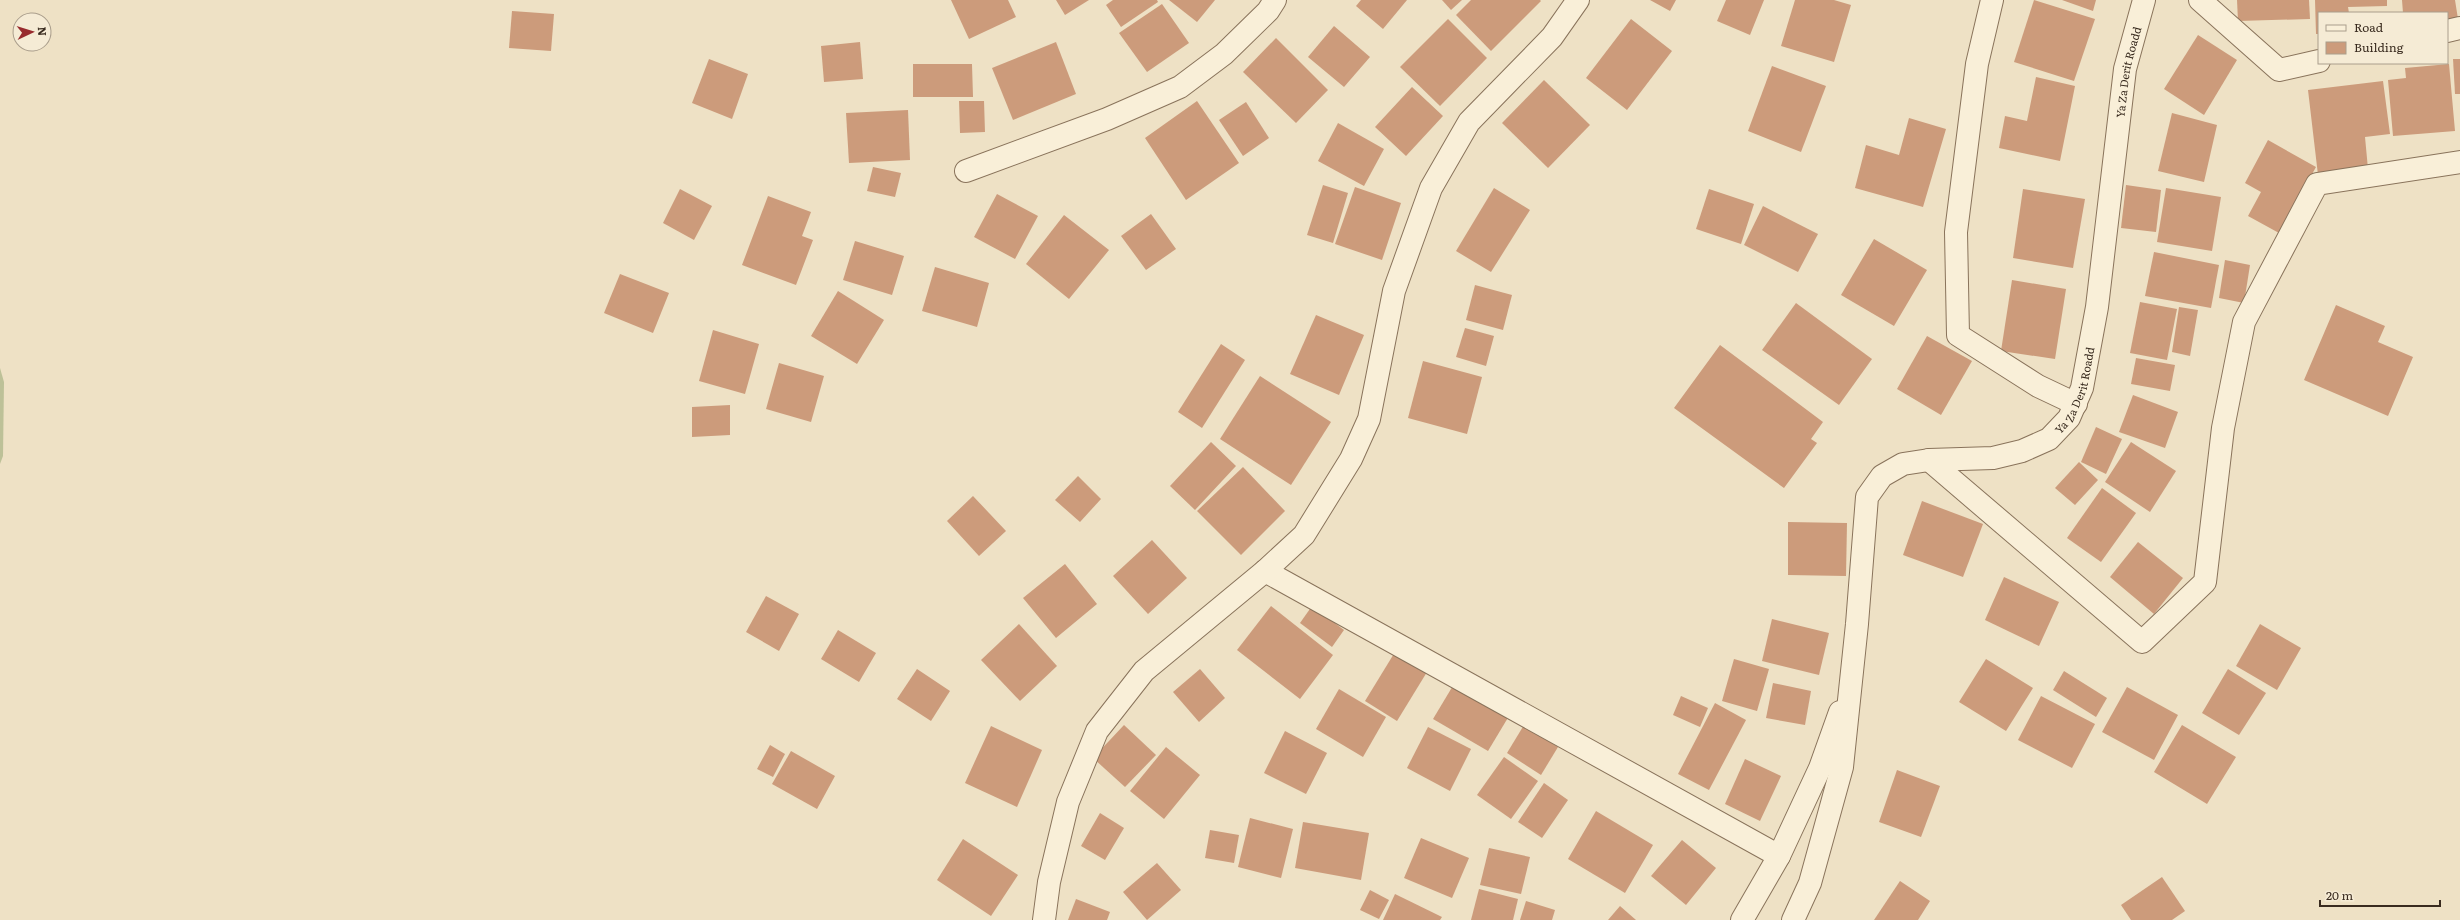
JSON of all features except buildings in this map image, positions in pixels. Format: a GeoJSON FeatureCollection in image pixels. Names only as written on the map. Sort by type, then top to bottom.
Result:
{"type":"FeatureCollection","features":[{"type":"Feature","properties":{"kind":"street"},"geometry":{"type":"LineString","coordinates":[[966,171],[1107,119],[1180,86],[1224,54],[1268,11],[1276,0]]}},
{"type":"Feature","properties":{"kind":"street"},"geometry":{"type":"LineString","coordinates":[[1044,920],[1049,882],[1068,802],[1097,731],[1144,671],[1265,571],[1304,535],[1351,459],[1369,419],[1394,291],[1431,188],[1469,122],[1552,37],[1578,0]]}},
{"type":"Feature","properties":{"kind":"street"},"geometry":{"type":"LineString","coordinates":[[1992,0],[1977,64],[1956,232],[1958,335],[2038,386],[2076,404]]}},
{"type":"Feature","properties":{"kind":"street","name":"Ya Za Derit Roadd"},"geometry":{"type":"LineString","coordinates":[[1853,662],[1867,497],[1882,476],[1903,464],[1929,460],[1993,458],[2022,451],[2049,439],[2069,418],[2076,404],[2082,388],[2097,307],[2125,69],[2144,0]]}},
{"type":"Feature","properties":{"kind":"street"},"geometry":{"type":"LineString","coordinates":[[2200,0],[2279,70],[2318,61]]}},
{"type":"Feature","properties":{"kind":"street"},"geometry":{"type":"LineString","coordinates":[[2448,31],[2460,28]]}},
{"type":"Feature","properties":{"kind":"street"},"geometry":{"type":"LineString","coordinates":[[1929,460],[2142,642],[2205,582],[2223,428],[2244,322],[2317,184],[2460,162]]}},
{"type":"Feature","properties":{"kind":"street"},"geometry":{"type":"LineString","coordinates":[[1265,571],[1779,856]]}},
{"type":"Feature","properties":{"kind":"street"},"geometry":{"type":"LineString","coordinates":[[1742,920],[1779,856],[1820,768],[1844,701],[1853,662]]}},
{"type":"Feature","properties":{"kind":"street"},"geometry":{"type":"LineString","coordinates":[[1793,920],[1810,883],[1842,767],[1853,662]]}},
{"type":"Feature","properties":{"kind":"green space"},"geometry":{"type":"Polygon","coordinates":[[[0,368],[4,382],[3,456],[0,464],[0,368]]]}}]}
